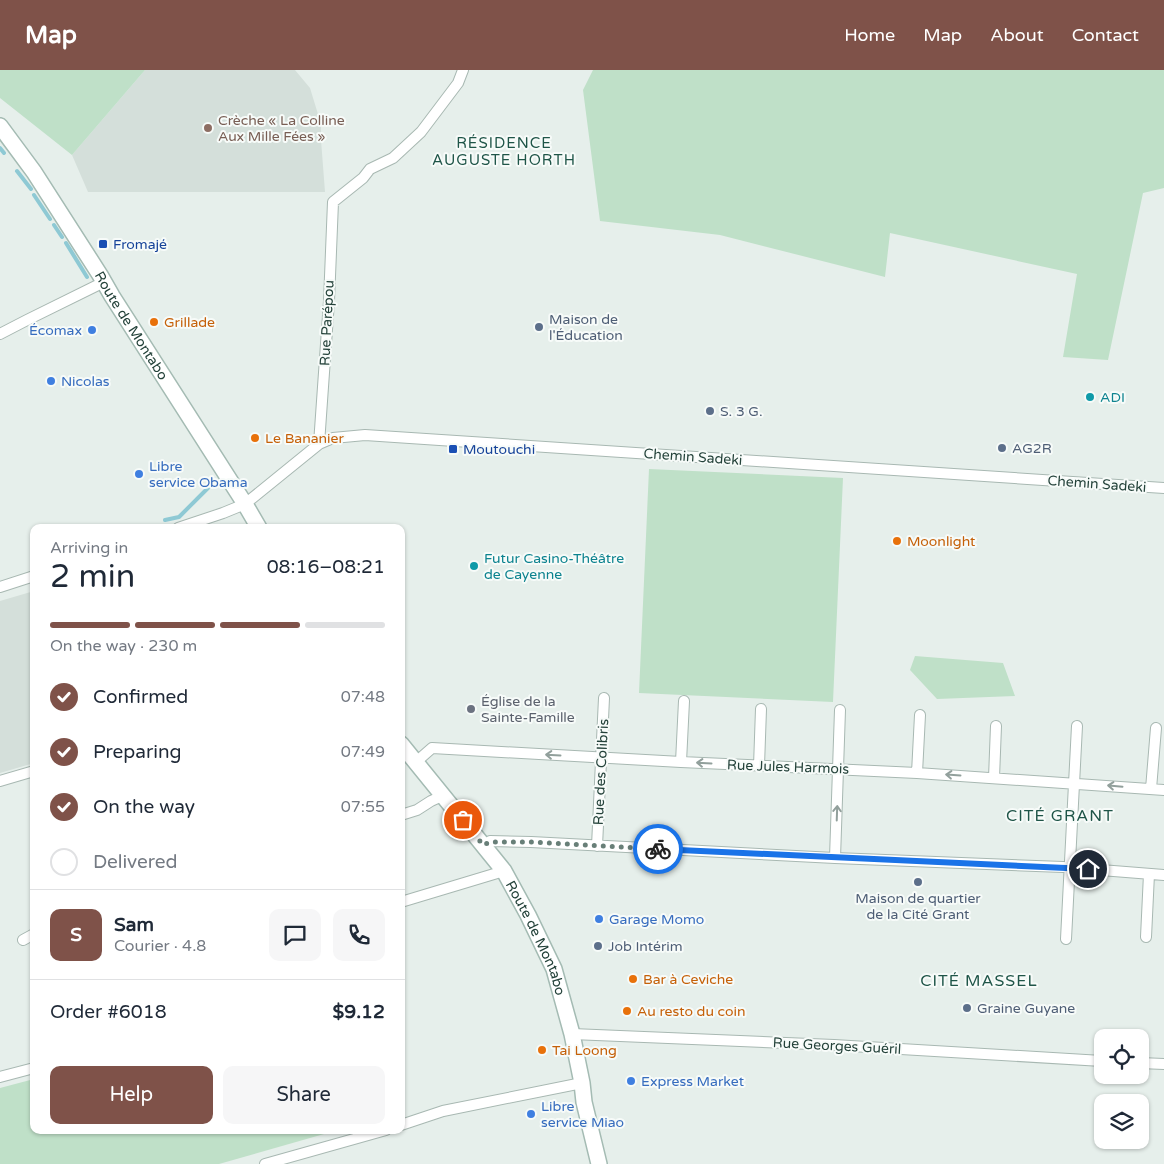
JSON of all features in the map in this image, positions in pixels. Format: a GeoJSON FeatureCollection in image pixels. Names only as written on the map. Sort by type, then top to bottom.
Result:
{"type":"FeatureCollection","features":[{"type":"Feature","properties":{"kind":"main road","name":"Route de Montabo"},"geometry":{"type":"LineString","coordinates":[[0,126],[34,172],[100,274],[257,524]]}},
{"type":"Feature","properties":{"kind":"main road","name":"Route de Montabo"},"geometry":{"type":"LineString","coordinates":[[405,749],[504,872],[528,915],[554,969],[572,1034],[584,1102],[599,1164]]}},
{"type":"Feature","properties":{"kind":"street","name":"Rue Parépou"},"geometry":{"type":"LineString","coordinates":[[319,444],[329,301],[333,202],[364,178],[370,169],[393,158],[420,132],[458,83],[464,70]]}},
{"type":"Feature","properties":{"kind":"street"},"geometry":{"type":"LineString","coordinates":[[0,334],[104,282]]}},
{"type":"Feature","properties":{"kind":"street","name":"Chemin Sadeki"},"geometry":{"type":"LineString","coordinates":[[191,524],[223,514],[245,504],[319,444],[333,438],[365,435],[1164,488]]}},
{"type":"Feature","properties":{"kind":"street"},"geometry":{"type":"LineString","coordinates":[[0,587],[30,577]]}},
{"type":"Feature","properties":{"kind":"street","name":"Rue des Colibris"},"geometry":{"type":"LineString","coordinates":[[597,846],[604,698]]}},
{"type":"Feature","properties":{"kind":"street"},"geometry":{"type":"LineString","coordinates":[[681,762],[684,701]]}},
{"type":"Feature","properties":{"kind":"street"},"geometry":{"type":"LineString","coordinates":[[759,766],[761,708]]}},
{"type":"Feature","properties":{"kind":"street"},"geometry":{"type":"LineString","coordinates":[[836,858],[840,710]]}},
{"type":"Feature","properties":{"kind":"street"},"geometry":{"type":"LineString","coordinates":[[917,773],[920,715]]}},
{"type":"Feature","properties":{"kind":"street"},"geometry":{"type":"LineString","coordinates":[[994,778],[996,726]]}},
{"type":"Feature","properties":{"kind":"street"},"geometry":{"type":"LineString","coordinates":[[1066,939],[1078,726]]}},
{"type":"Feature","properties":{"kind":"street"},"geometry":{"type":"LineString","coordinates":[[1152,789],[1156,728]]}},
{"type":"Feature","properties":{"kind":"street","name":"Rue Jules Harmois"},"geometry":{"type":"LineString","coordinates":[[416,762],[432,748],[759,766],[838,768],[1164,790]]}},
{"type":"Feature","properties":{"kind":"street"},"geometry":{"type":"LineString","coordinates":[[0,781],[30,772]]}},
{"type":"Feature","properties":{"kind":"street"},"geometry":{"type":"LineString","coordinates":[[405,814],[442,796]]}},
{"type":"Feature","properties":{"kind":"street"},"geometry":{"type":"LineString","coordinates":[[483,845],[490,842],[531,842],[836,858],[1069,867],[1164,875]]}},
{"type":"Feature","properties":{"kind":"street"},"geometry":{"type":"LineString","coordinates":[[405,901],[504,872]]}},
{"type":"Feature","properties":{"kind":"street"},"geometry":{"type":"LineString","coordinates":[[1146,937],[1149,874]]}},
{"type":"Feature","properties":{"kind":"street"},"geometry":{"type":"LineString","coordinates":[[23,940],[30,936]]}},
{"type":"Feature","properties":{"kind":"street","name":"Rue Georges Guéril"},"geometry":{"type":"LineString","coordinates":[[572,1034],[834,1045],[1094,1061]]}},
{"type":"Feature","properties":{"kind":"street"},"geometry":{"type":"LineString","coordinates":[[1149,1063],[1164,1064]]}},
{"type":"Feature","properties":{"kind":"street"},"geometry":{"type":"LineString","coordinates":[[0,1077],[30,1069]]}},
{"type":"Feature","properties":{"kind":"street"},"geometry":{"type":"LineString","coordinates":[[405,1124],[443,1111],[582,1083]]}},
{"type":"Feature","properties":{"kind":"street"},"geometry":{"type":"LineString","coordinates":[[265,1164],[372,1134]]}},
{"type":"Feature","properties":{"kind":"shaded area","name":"Crèche « La Colline Aux Mille Fées »"},"geometry":{"type":"Polygon","coordinates":[[[145,70],[295,70],[310,88],[321,124],[325,192],[88,192],[72,155],[145,70]]]}},
{"type":"Feature","properties":{"kind":"shaded area"},"geometry":{"type":"Polygon","coordinates":[[[30,592],[30,764],[0,773],[0,601],[30,592]]]}},
{"type":"Feature","properties":{"kind":"green space"},"geometry":{"type":"Polygon","coordinates":[[[0,70],[145,70],[72,155],[0,98],[0,70]]]}},
{"type":"Feature","properties":{"kind":"green space"},"geometry":{"type":"Polygon","coordinates":[[[593,70],[1164,70],[1164,188],[1143,193],[1108,360],[1063,357],[1077,274],[890,233],[885,277],[720,235],[600,221],[583,90],[593,70]]]}},
{"type":"Feature","properties":{"kind":"green space"},"geometry":{"type":"Polygon","coordinates":[[[649,469],[843,478],[833,702],[639,693],[649,469]]]}},
{"type":"Feature","properties":{"kind":"green space"},"geometry":{"type":"Polygon","coordinates":[[[915,656],[1003,663],[1015,696],[937,699],[910,670],[915,656]]]}},
{"type":"Feature","properties":{"kind":"green space"},"geometry":{"type":"Polygon","coordinates":[[[30,1080],[30,1134],[324,1134],[219,1164],[0,1164],[0,1088],[30,1080]]]}},
{"type":"Feature","properties":{"kind":"waterway"},"geometry":{"type":"LineString","coordinates":[[0,148],[4,153]]}},
{"type":"Feature","properties":{"kind":"waterway"},"geometry":{"type":"LineString","coordinates":[[17,171],[31,189]]}},
{"type":"Feature","properties":{"kind":"waterway"},"geometry":{"type":"LineString","coordinates":[[34,195],[50,219]]}},
{"type":"Feature","properties":{"kind":"waterway"},"geometry":{"type":"LineString","coordinates":[[54,225],[62,237]]}},
{"type":"Feature","properties":{"kind":"waterway"},"geometry":{"type":"LineString","coordinates":[[66,243],[87,277]]}},
{"type":"Feature","properties":{"kind":"waterway"},"geometry":{"type":"LineString","coordinates":[[165,520],[179,517],[211,485]]}},
{"type":"Feature","properties":{"kind":"way so far"},"geometry":{"type":"LineString","coordinates":[[463,820],[483,845],[490,842],[531,842],[658,849]]}},
{"type":"Feature","properties":{"kind":"place","name":"Crèche « La Colline Aux Mille Fées »"},"geometry":{"type":"Point","coordinates":[208,128]}},
{"type":"Feature","properties":{"kind":"place","name":"Fromajé"},"geometry":{"type":"Point","coordinates":[103,244]}},
{"type":"Feature","properties":{"kind":"place","name":"Grillade"},"geometry":{"type":"Point","coordinates":[154,322]}},
{"type":"Feature","properties":{"kind":"place","name":"Maison de l'Éducation"},"geometry":{"type":"Point","coordinates":[539,327]}},
{"type":"Feature","properties":{"kind":"place","name":"Écomax"},"geometry":{"type":"Point","coordinates":[92,330]}},
{"type":"Feature","properties":{"kind":"place","name":"Nicolas"},"geometry":{"type":"Point","coordinates":[51,381]}},
{"type":"Feature","properties":{"kind":"place","name":"ADI"},"geometry":{"type":"Point","coordinates":[1090,397]}},
{"type":"Feature","properties":{"kind":"place","name":"S. 3 G."},"geometry":{"type":"Point","coordinates":[710,411]}},
{"type":"Feature","properties":{"kind":"place","name":"Le Bananier"},"geometry":{"type":"Point","coordinates":[255,438]}},
{"type":"Feature","properties":{"kind":"place","name":"AG2R"},"geometry":{"type":"Point","coordinates":[1002,448]}},
{"type":"Feature","properties":{"kind":"place","name":"Moutouchi"},"geometry":{"type":"Point","coordinates":[453,449]}},
{"type":"Feature","properties":{"kind":"place","name":"Libre service Obama"},"geometry":{"type":"Point","coordinates":[139,474]}},
{"type":"Feature","properties":{"kind":"place","name":"Moonlight"},"geometry":{"type":"Point","coordinates":[897,541]}},
{"type":"Feature","properties":{"kind":"place","name":"Futur Casino-Théâtre de Cayenne"},"geometry":{"type":"Point","coordinates":[474,566]}},
{"type":"Feature","properties":{"kind":"place","name":"Église de la Sainte-Famille"},"geometry":{"type":"Point","coordinates":[471,709]}},
{"type":"Feature","properties":{"kind":"place","name":"Maison de quartier de la Cité Grant"},"geometry":{"type":"Point","coordinates":[918,882]}},
{"type":"Feature","properties":{"kind":"place","name":"Garage Momo"},"geometry":{"type":"Point","coordinates":[599,919]}},
{"type":"Feature","properties":{"kind":"place","name":"Job Intérim"},"geometry":{"type":"Point","coordinates":[598,946]}},
{"type":"Feature","properties":{"kind":"place","name":"Bar à Ceviche"},"geometry":{"type":"Point","coordinates":[633,979]}},
{"type":"Feature","properties":{"kind":"place","name":"Graine Guyane"},"geometry":{"type":"Point","coordinates":[967,1008]}},
{"type":"Feature","properties":{"kind":"place","name":"Au resto du coin"},"geometry":{"type":"Point","coordinates":[627,1011]}},
{"type":"Feature","properties":{"kind":"place","name":"Tai Loong"},"geometry":{"type":"Point","coordinates":[542,1050]}},
{"type":"Feature","properties":{"kind":"place","name":"Express Market"},"geometry":{"type":"Point","coordinates":[631,1081]}},
{"type":"Feature","properties":{"kind":"place","name":"Libre service Miao"},"geometry":{"type":"Point","coordinates":[531,1114]}},
{"type":"Feature","properties":{"kind":"district","name":"RÉSIDENCE AUGUSTE HORTH"},"geometry":{"type":"Point","coordinates":[504,152]}},
{"type":"Feature","properties":{"kind":"district","name":"CITÉ GRANT"},"geometry":{"type":"Point","coordinates":[1060,816]}},
{"type":"Feature","properties":{"kind":"district","name":"CITÉ MASSEL"},"geometry":{"type":"Point","coordinates":[979,981]}},
{"type":"Feature","properties":{"kind":"route"},"geometry":{"type":"LineString","coordinates":[[658,849],[1088,869]]}}]}
